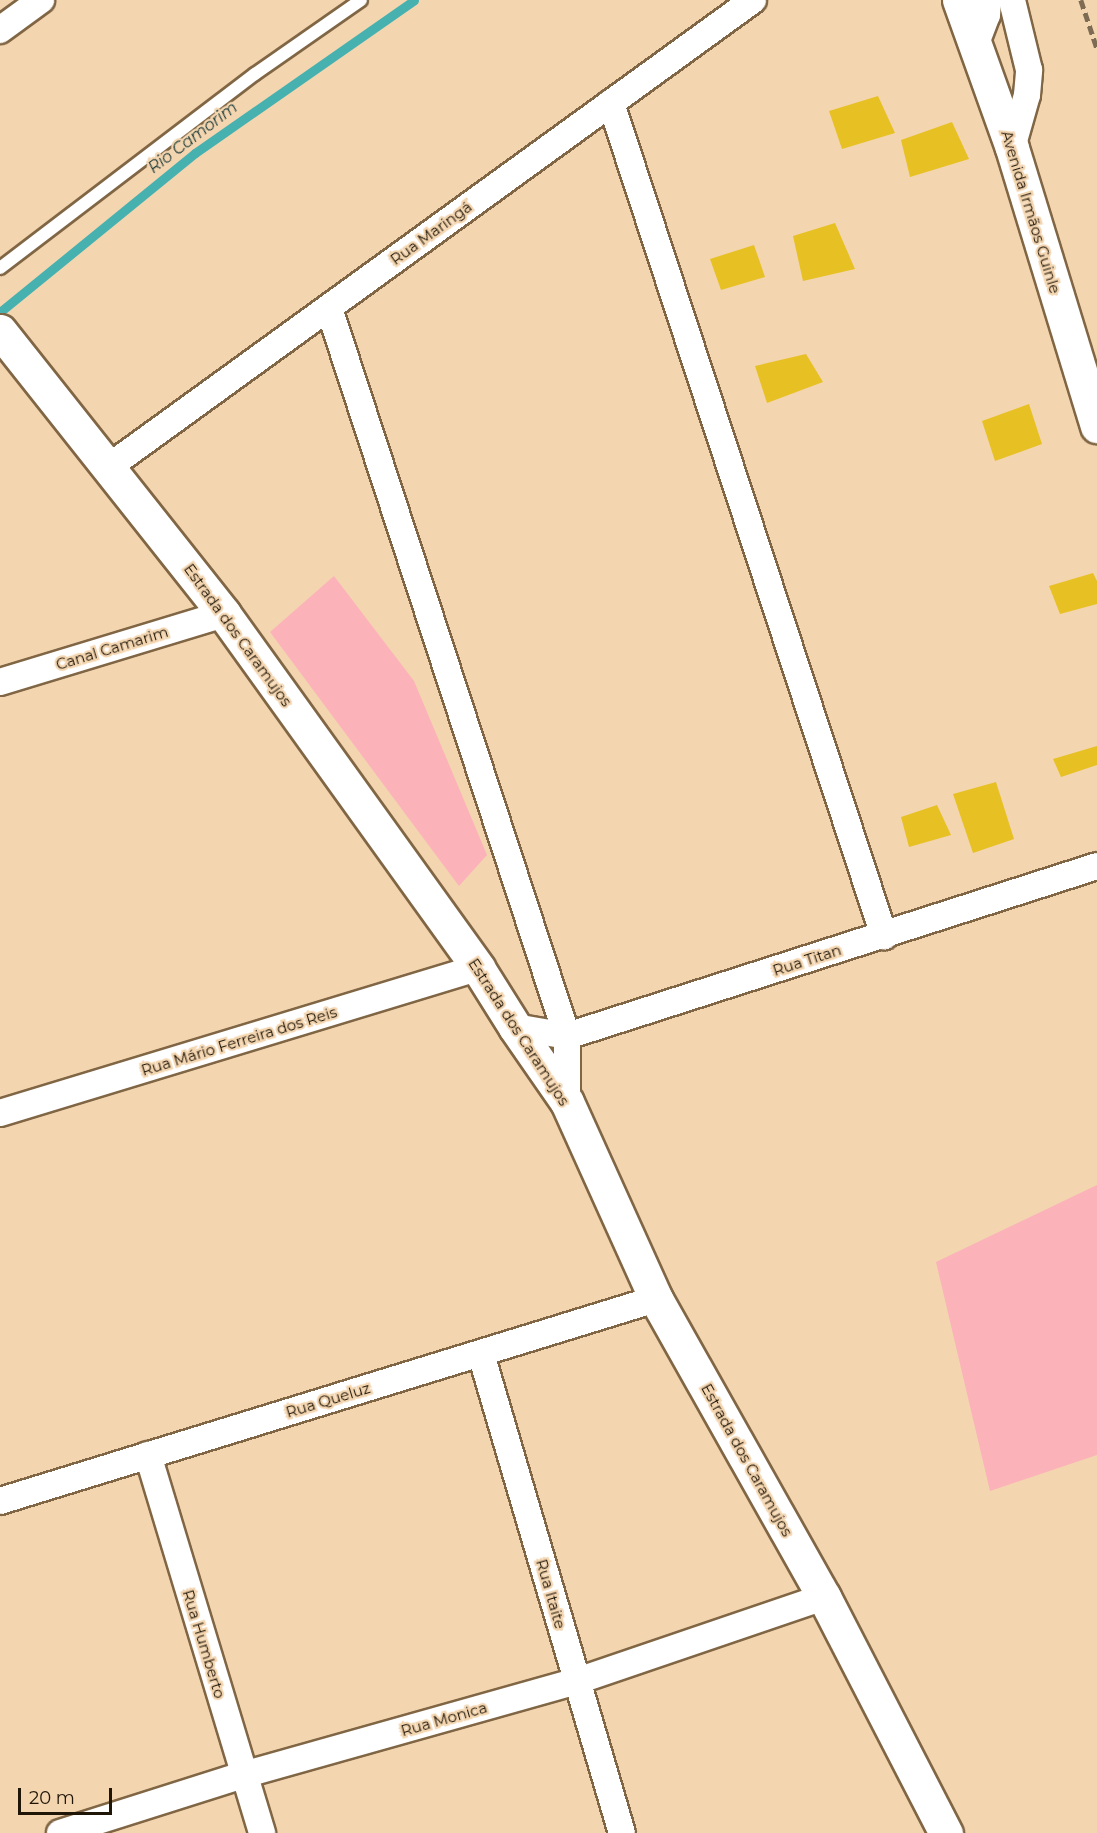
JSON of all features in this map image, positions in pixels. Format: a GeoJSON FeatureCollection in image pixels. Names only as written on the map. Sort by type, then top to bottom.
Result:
{"type":"FeatureCollection","features":[{"type":"Feature","properties":{"kind":"street"},"geometry":{"type":"LineString","coordinates":[[0,30],[41,0]]}},
{"type":"Feature","properties":{"kind":"street","name":"Rua Maringá"},"geometry":{"type":"LineString","coordinates":[[110,466],[753,0]]}},
{"type":"Feature","properties":{"kind":"street","name":"Avenida Irmãos Guinle"},"geometry":{"type":"LineString","coordinates":[[959,0],[1012,148],[1097,426]]}},
{"type":"Feature","properties":{"kind":"street"},"geometry":{"type":"LineString","coordinates":[[975,46],[987,15],[988,0]]}},
{"type":"Feature","properties":{"kind":"street"},"geometry":{"type":"LineString","coordinates":[[1012,0],[1029,70],[1027,95],[1012,148]]}},
{"type":"Feature","properties":{"kind":"street"},"geometry":{"type":"LineString","coordinates":[[611,103],[884,936]]}},
{"type":"Feature","properties":{"kind":"street"},"geometry":{"type":"LineString","coordinates":[[329,308],[567,1035],[567,1102]]}},
{"type":"Feature","properties":{"kind":"street","name":"Estrada dos Caramujos"},"geometry":{"type":"LineString","coordinates":[[0,331],[110,466],[224,614],[478,968],[514,1027],[567,1102],[656,1299],[824,1596],[946,1833]]}},
{"type":"Feature","properties":{"kind":"street","name":"Canal Camarim"},"geometry":{"type":"LineString","coordinates":[[0,682],[224,614]]}},
{"type":"Feature","properties":{"kind":"street","name":"Rua Titan"},"geometry":{"type":"LineString","coordinates":[[514,1027],[567,1035],[884,936],[1097,866]]}},
{"type":"Feature","properties":{"kind":"street","name":"Rua Mário Ferreira dos Reis"},"geometry":{"type":"LineString","coordinates":[[0,1113],[478,968]]}},
{"type":"Feature","properties":{"kind":"street","name":"Rua Queluz"},"geometry":{"type":"LineString","coordinates":[[0,1501],[656,1299]]}},
{"type":"Feature","properties":{"kind":"street","name":"Rua Itaite"},"geometry":{"type":"LineString","coordinates":[[481,1354],[622,1833]]}},
{"type":"Feature","properties":{"kind":"street","name":"Rua Humberto"},"geometry":{"type":"LineString","coordinates":[[148,1455],[262,1833]]}},
{"type":"Feature","properties":{"kind":"street","name":"Rua Monica"},"geometry":{"type":"LineString","coordinates":[[60,1833],[243,1775],[577,1681],[824,1596]]}},
{"type":"Feature","properties":{"kind":"lane"},"geometry":{"type":"LineString","coordinates":[[0,268],[255,74],[361,0]]}},
{"type":"Feature","properties":{"kind":"shaded area"},"geometry":{"type":"Polygon","coordinates":[[[334,576],[414,681],[487,855],[459,886],[270,632],[334,576]]]}},
{"type":"Feature","properties":{"kind":"shaded area"},"geometry":{"type":"Polygon","coordinates":[[[1097,1185],[1097,1455],[990,1491],[936,1262],[1097,1185]]]}},
{"type":"Feature","properties":{"kind":"building"},"geometry":{"type":"Polygon","coordinates":[[[878,96],[895,133],[842,149],[829,111],[878,96]]]}},
{"type":"Feature","properties":{"kind":"building"},"geometry":{"type":"Polygon","coordinates":[[[952,122],[969,159],[910,177],[901,140],[952,122]]]}},
{"type":"Feature","properties":{"kind":"building"},"geometry":{"type":"Polygon","coordinates":[[[835,223],[855,269],[803,281],[793,236],[835,223]]]}},
{"type":"Feature","properties":{"kind":"building"},"geometry":{"type":"Polygon","coordinates":[[[754,245],[765,277],[721,290],[710,259],[754,245]]]}},
{"type":"Feature","properties":{"kind":"building"},"geometry":{"type":"Polygon","coordinates":[[[806,354],[823,382],[767,403],[755,366],[806,354]]]}},
{"type":"Feature","properties":{"kind":"building"},"geometry":{"type":"Polygon","coordinates":[[[1029,404],[1042,444],[995,461],[982,421],[1029,404]]]}},
{"type":"Feature","properties":{"kind":"building"},"geometry":{"type":"Polygon","coordinates":[[[1093,573],[1097,581],[1097,604],[1060,614],[1049,586],[1093,573]]]}},
{"type":"Feature","properties":{"kind":"building"},"geometry":{"type":"Polygon","coordinates":[[[1097,746],[1097,765],[1061,777],[1053,759],[1097,746]]]}},
{"type":"Feature","properties":{"kind":"building"},"geometry":{"type":"Polygon","coordinates":[[[996,782],[1014,839],[973,853],[953,794],[996,782]]]}},
{"type":"Feature","properties":{"kind":"building"},"geometry":{"type":"Polygon","coordinates":[[[937,805],[951,835],[909,847],[901,817],[937,805]]]}},
{"type":"Feature","properties":{"kind":"waterway","name":"Rio Camorim"},"geometry":{"type":"LineString","coordinates":[[0,312],[195,153],[414,0]]}},
{"type":"Feature","properties":{"kind":"railway"},"geometry":{"type":"LineString","coordinates":[[1081,0],[1097,48]]}}]}
